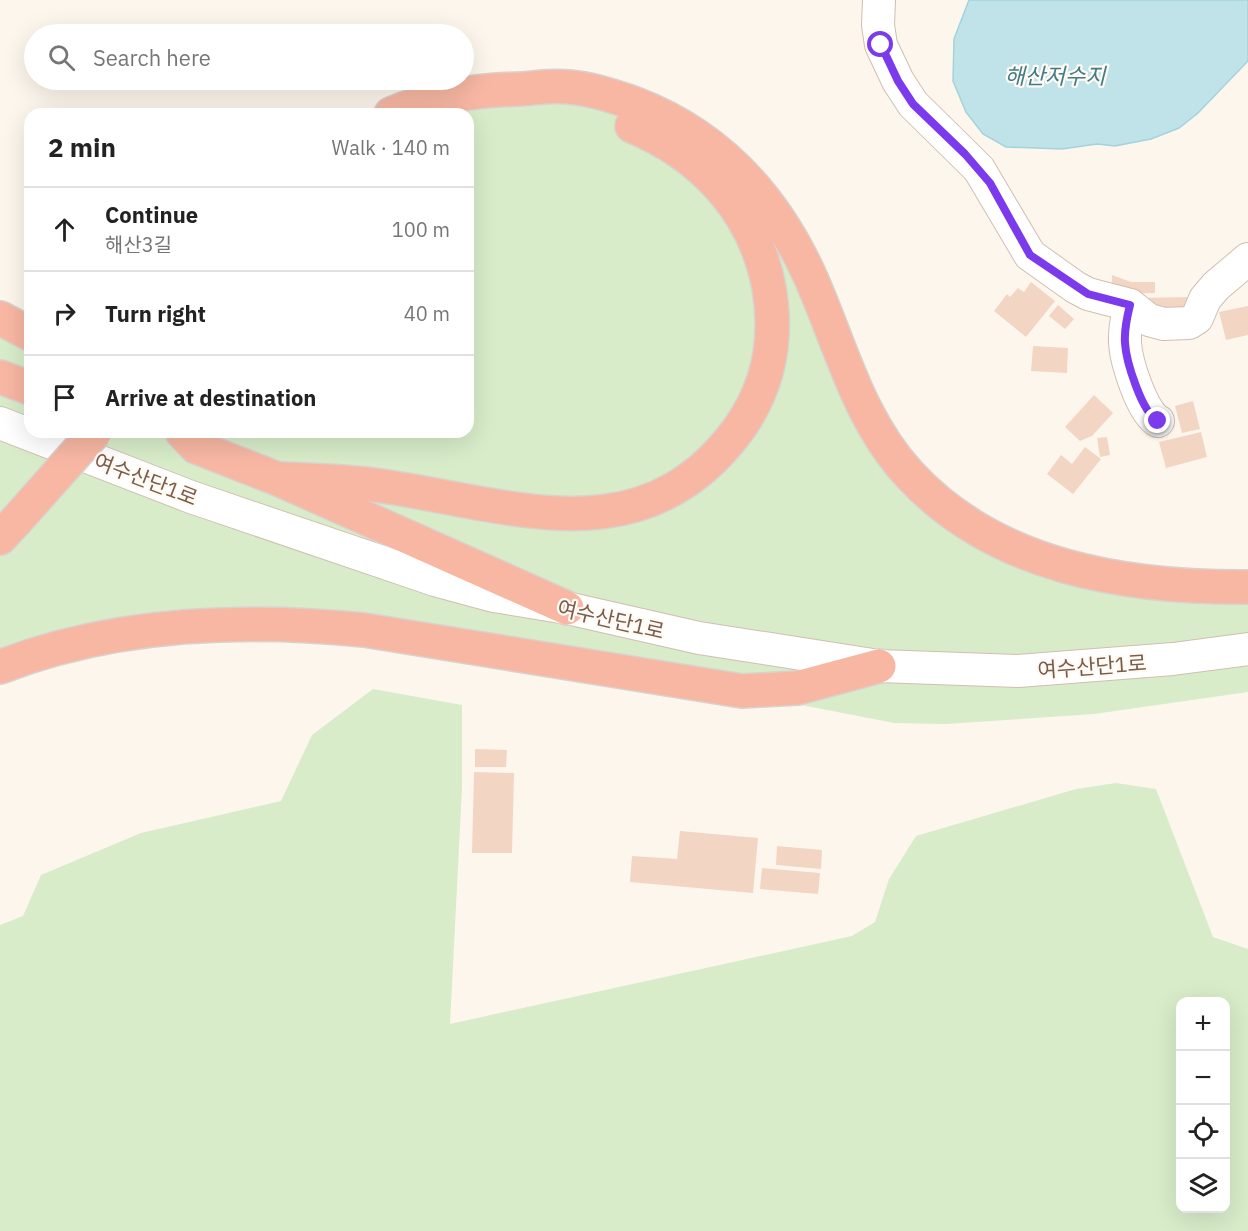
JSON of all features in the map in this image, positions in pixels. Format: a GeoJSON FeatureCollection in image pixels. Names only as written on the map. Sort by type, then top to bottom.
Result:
{"type":"FeatureCollection","features":[{"type":"Feature","properties":{"kind":"highway"},"geometry":{"type":"LineString","coordinates":[[410,108],[450,95],[566,86],[608,94],[691,129],[725,155],[758,191],[801,258],[858,396],[877,432],[909,474],[964,520],[1029,554],[1097,575],[1161,584],[1248,586]]}},
{"type":"Feature","properties":{"kind":"highway"},"geometry":{"type":"LineString","coordinates":[[278,479],[382,486],[501,509],[584,514],[639,503],[670,492],[715,458],[749,415],[767,374],[773,334],[773,311],[761,258],[750,233],[725,193],[698,163],[657,137],[626,123],[522,88]]}},
{"type":"Feature","properties":{"kind":"highway"},"geometry":{"type":"LineString","coordinates":[[0,318],[24,331]]}},
{"type":"Feature","properties":{"kind":"highway"},"geometry":{"type":"LineString","coordinates":[[0,377],[24,385]]}},
{"type":"Feature","properties":{"kind":"highway"},"geometry":{"type":"LineString","coordinates":[[8,530],[90,438]]}},
{"type":"Feature","properties":{"kind":"highway"},"geometry":{"type":"LineString","coordinates":[[189,439],[567,608]]}},
{"type":"Feature","properties":{"kind":"highway"},"geometry":{"type":"LineString","coordinates":[[0,666],[58,649],[120,635],[248,623],[306,624],[364,630],[742,691],[797,688],[879,666]]}},
{"type":"Feature","properties":{"kind":"street"},"geometry":{"type":"LineString","coordinates":[[879,0],[877,11],[879,36],[898,81],[913,104],[980,169],[1030,255],[1088,294],[1130,305],[1140,315],[1158,323],[1178,324],[1194,321],[1210,292],[1248,259]]}},
{"type":"Feature","properties":{"kind":"street"},"geometry":{"type":"LineString","coordinates":[[1130,305],[1124,341],[1128,360],[1145,407],[1158,421]]}},
{"type":"Feature","properties":{"kind":"street","name":"여수산단1로"},"geometry":{"type":"LineString","coordinates":[[0,423],[24,432]]}},
{"type":"Feature","properties":{"kind":"street","name":"여수산단1로"},"geometry":{"type":"LineString","coordinates":[[39,438],[191,497],[424,577],[494,596],[567,608],[699,639],[879,666],[1018,670],[1069,669],[1248,649]]}},
{"type":"Feature","properties":{"kind":"green space"},"geometry":{"type":"Polygon","coordinates":[[[566,86],[740,171],[865,410],[1004,543],[1248,587],[1248,692],[1094,714],[946,724],[894,723],[683,682],[306,624],[0,667],[0,318],[24,331],[24,438],[474,438],[474,108],[428,108],[566,86]]]}},
{"type":"Feature","properties":{"kind":"green space"},"geometry":{"type":"Polygon","coordinates":[[[373,689],[462,705],[462,788],[450,1024],[852,936],[875,922],[889,879],[916,836],[1076,789],[1116,783],[1156,789],[1213,937],[1248,949],[1248,1231],[0,1231],[0,925],[23,916],[41,875],[141,833],[281,801],[312,735],[373,689]]]}},
{"type":"Feature","properties":{"kind":"water","name":"해산저수지"},"geometry":{"type":"Polygon","coordinates":[[[969,0],[1248,0],[1248,61],[1198,113],[1179,128],[1151,139],[1115,146],[1097,144],[1062,149],[1006,147],[983,134],[966,112],[953,81],[954,39],[969,0]]]}},
{"type":"Feature","properties":{"kind":"building"},"geometry":{"type":"Polygon","coordinates":[[[1112,275],[1131,282],[1155,282],[1155,293],[1124,294],[1112,290],[1112,275]]]}},
{"type":"Feature","properties":{"kind":"building"},"geometry":{"type":"Polygon","coordinates":[[[1031,282],[1055,301],[1026,337],[994,311],[1007,294],[1010,297],[1018,288],[1024,292],[1031,282]]]}},
{"type":"Feature","properties":{"kind":"building"},"geometry":{"type":"Polygon","coordinates":[[[1193,297],[1182,315],[1134,298],[1193,297]]]}},
{"type":"Feature","properties":{"kind":"building"},"geometry":{"type":"Polygon","coordinates":[[[1058,305],[1074,319],[1065,329],[1049,316],[1058,305]]]}},
{"type":"Feature","properties":{"kind":"building"},"geometry":{"type":"Polygon","coordinates":[[[1248,306],[1248,335],[1226,340],[1219,312],[1248,306]]]}},
{"type":"Feature","properties":{"kind":"building"},"geometry":{"type":"Polygon","coordinates":[[[1033,346],[1068,348],[1067,373],[1031,371],[1033,346]]]}},
{"type":"Feature","properties":{"kind":"building"},"geometry":{"type":"Polygon","coordinates":[[[1094,395],[1113,413],[1092,436],[1080,441],[1065,427],[1094,395]]]}},
{"type":"Feature","properties":{"kind":"building"},"geometry":{"type":"Polygon","coordinates":[[[1193,401],[1200,429],[1182,433],[1175,406],[1193,401]]]}},
{"type":"Feature","properties":{"kind":"building"},"geometry":{"type":"Polygon","coordinates":[[[1201,432],[1207,457],[1166,468],[1159,442],[1201,432]]]}},
{"type":"Feature","properties":{"kind":"building"},"geometry":{"type":"Polygon","coordinates":[[[1107,437],[1110,455],[1100,457],[1097,438],[1107,437]]]}},
{"type":"Feature","properties":{"kind":"building"},"geometry":{"type":"Polygon","coordinates":[[[1085,447],[1101,459],[1073,494],[1047,474],[1061,455],[1072,464],[1085,447]]]}},
{"type":"Feature","properties":{"kind":"building"},"geometry":{"type":"Polygon","coordinates":[[[475,749],[507,750],[506,767],[475,767],[475,749]]]}},
{"type":"Feature","properties":{"kind":"building"},"geometry":{"type":"Polygon","coordinates":[[[474,772],[514,773],[512,853],[472,853],[474,772]]]}},
{"type":"Feature","properties":{"kind":"building"},"geometry":{"type":"Polygon","coordinates":[[[680,831],[758,838],[753,893],[630,882],[632,856],[677,859],[680,831]]]}},
{"type":"Feature","properties":{"kind":"building"},"geometry":{"type":"Polygon","coordinates":[[[777,846],[822,850],[821,869],[776,865],[777,846]]]}},
{"type":"Feature","properties":{"kind":"building"},"geometry":{"type":"Polygon","coordinates":[[[762,868],[820,873],[818,894],[760,889],[762,868]]]}},
{"type":"Feature","properties":{"kind":"route"},"geometry":{"type":"LineString","coordinates":[[881,45],[898,81],[913,104],[980,169],[990,183],[1012,227],[1030,255],[1088,294],[1130,305],[1125,332],[1125,349],[1145,407],[1158,421]]}}]}
